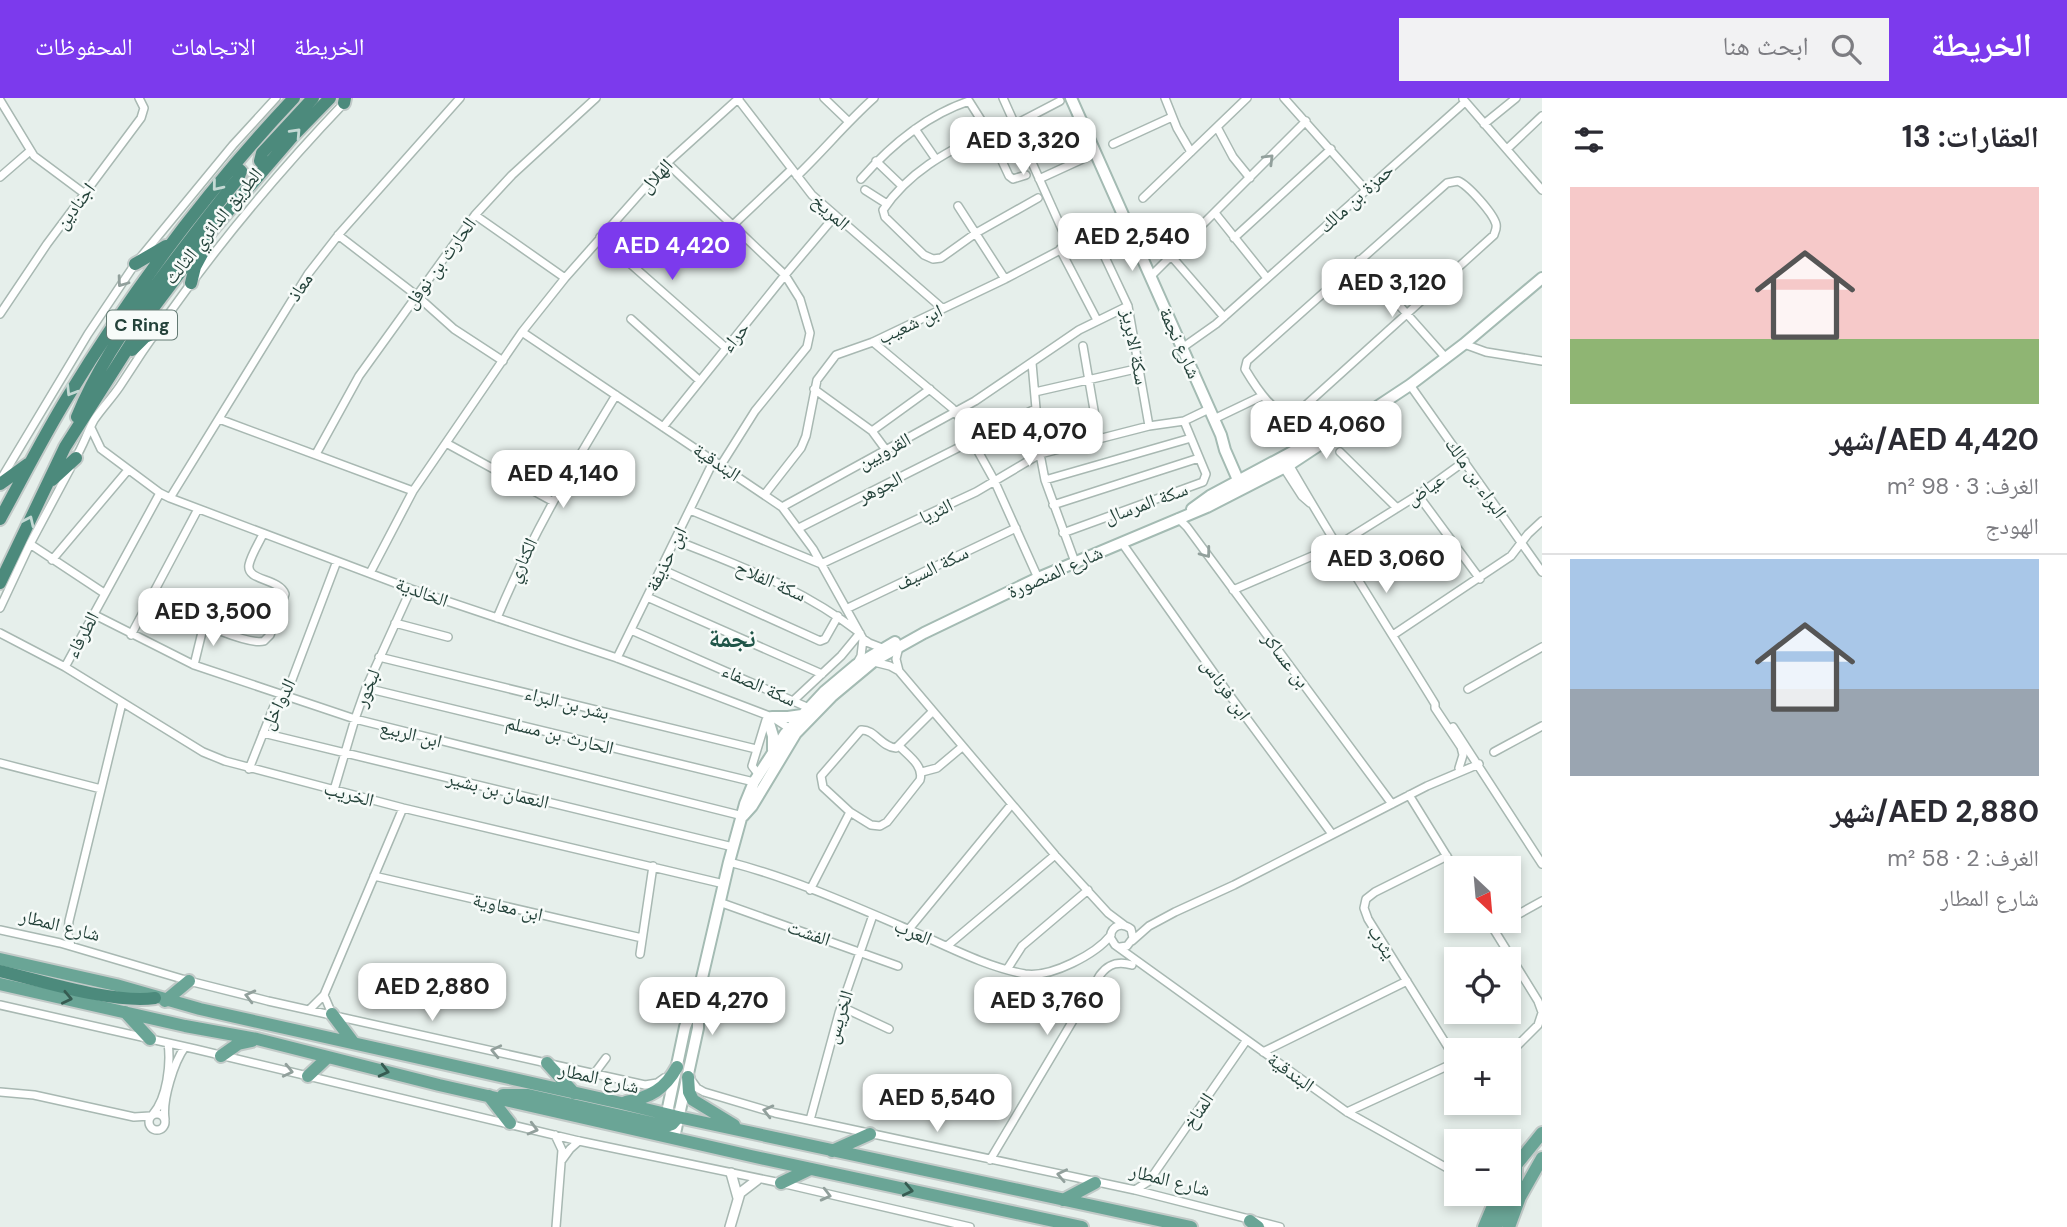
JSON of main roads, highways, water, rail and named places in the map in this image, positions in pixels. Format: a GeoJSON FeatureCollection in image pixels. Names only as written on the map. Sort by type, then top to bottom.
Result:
{"type":"FeatureCollection","features":[{"type":"Feature","properties":{"kind":"highway"},"geometry":{"type":"LineString","coordinates":[[275,118],[277,98]]}},
{"type":"Feature","properties":{"kind":"highway","name":"الطريق الدائري الثالث"},"geometry":{"type":"LineString","coordinates":[[0,519],[85,369],[173,242],[234,165],[294,98]]}},
{"type":"Feature","properties":{"kind":"highway"},"geometry":{"type":"LineString","coordinates":[[266,167],[260,161],[262,153],[313,98]]}},
{"type":"Feature","properties":{"kind":"highway","name":"الطريق الدائري الثالث"},"geometry":{"type":"LineString","coordinates":[[0,583],[65,446],[154,307],[212,230],[330,98]]}},
{"type":"Feature","properties":{"kind":"highway"},"geometry":{"type":"LineString","coordinates":[[65,446],[99,368],[190,238],[238,179],[241,171],[234,165]]}},
{"type":"Feature","properties":{"kind":"highway"},"geometry":{"type":"LineString","coordinates":[[191,283],[195,267],[212,230]]}},
{"type":"Feature","properties":{"kind":"highway"},"geometry":{"type":"LineString","coordinates":[[135,264],[173,242]]}},
{"type":"Feature","properties":{"kind":"highway"},"geometry":{"type":"LineString","coordinates":[[116,364],[141,340],[153,333]]}},
{"type":"Feature","properties":{"kind":"highway"},"geometry":{"type":"LineString","coordinates":[[44,488],[78,454]]}},
{"type":"Feature","properties":{"kind":"highway"},"geometry":{"type":"LineString","coordinates":[[0,482],[31,462]]}},
{"type":"Feature","properties":{"kind":"highway"},"geometry":{"type":"LineString","coordinates":[[0,971],[111,996],[160,999]]}},
{"type":"Feature","properties":{"kind":"main road","name":"شارع نجمة"},"geometry":{"type":"LineString","coordinates":[[1065,99],[1125,216],[1243,483]]}},
{"type":"Feature","properties":{"kind":"main road","name":"شارع المنصورة"},"geometry":{"type":"LineString","coordinates":[[669,1126],[685,1027],[697,992],[745,804],[774,750],[791,733],[874,662],[924,633],[1075,562],[1182,516],[1197,504],[1328,441],[1446,358],[1542,278]]}},
{"type":"Feature","properties":{"kind":"main road","name":"شارع المنصورة"},"geometry":{"type":"LineString","coordinates":[[743,816],[752,806],[791,733],[806,711],[856,665],[882,648],[915,633],[924,633]]}},
{"type":"Feature","properties":{"kind":"main road"},"geometry":{"type":"LineString","coordinates":[[774,750],[774,736],[769,720],[788,718],[806,711]]}},
{"type":"Feature","properties":{"kind":"main road","name":"شارع المطار"},"geometry":{"type":"LineString","coordinates":[[0,959],[116,985],[160,999],[621,1103],[669,1126],[810,1169],[1082,1227]]}},
{"type":"Feature","properties":{"kind":"main road"},"geometry":{"type":"LineString","coordinates":[[160,999],[189,981]]}},
{"type":"Feature","properties":{"kind":"main road","name":"شارع المطار"},"geometry":{"type":"LineString","coordinates":[[0,984],[257,1039],[492,1097],[669,1126],[750,1133],[1191,1227]]}},
{"type":"Feature","properties":{"kind":"main road","name":"شارع المنصورة"},"geometry":{"type":"LineString","coordinates":[[669,1126],[688,1077],[698,1028],[697,992]]}},
{"type":"Feature","properties":{"kind":"main road"},"geometry":{"type":"LineString","coordinates":[[125,1012],[150,1039]]}},
{"type":"Feature","properties":{"kind":"main road"},"geometry":{"type":"LineString","coordinates":[[332,1014],[353,1042]]}},
{"type":"Feature","properties":{"kind":"main road"},"geometry":{"type":"LineString","coordinates":[[221,1056],[239,1044],[257,1039]]}},
{"type":"Feature","properties":{"kind":"main road"},"geometry":{"type":"LineString","coordinates":[[308,1076],[328,1057]]}},
{"type":"Feature","properties":{"kind":"main road"},"geometry":{"type":"LineString","coordinates":[[547,1063],[574,1093]]}},
{"type":"Feature","properties":{"kind":"main road"},"geometry":{"type":"LineString","coordinates":[[621,1103],[645,1098],[658,1091],[670,1080],[677,1067]]}},
{"type":"Feature","properties":{"kind":"main road"},"geometry":{"type":"LineString","coordinates":[[688,1077],[689,1093],[698,1104],[750,1133]]}},
{"type":"Feature","properties":{"kind":"main road"},"geometry":{"type":"LineString","coordinates":[[492,1097],[510,1123]]}},
{"type":"Feature","properties":{"kind":"main road"},"geometry":{"type":"LineString","coordinates":[[1521,1157],[1542,1133]]}},
{"type":"Feature","properties":{"kind":"main road"},"geometry":{"type":"LineString","coordinates":[[832,1151],[870,1134]]}},
{"type":"Feature","properties":{"kind":"main road"},"geometry":{"type":"LineString","coordinates":[[1496,1226],[1520,1197],[1542,1158]]}},
{"type":"Feature","properties":{"kind":"main road"},"geometry":{"type":"LineString","coordinates":[[780,1183],[810,1169]]}},
{"type":"Feature","properties":{"kind":"main road"},"geometry":{"type":"LineString","coordinates":[[1063,1200],[1095,1182]]}},
{"type":"Feature","properties":{"kind":"main road"},"geometry":{"type":"LineString","coordinates":[[1496,1206],[1496,1226]]}},
{"type":"Feature","properties":{"kind":"main road"},"geometry":{"type":"LineString","coordinates":[[1496,1226],[1506,1206]]}},
{"type":"Feature","properties":{"kind":"district","name":"نجمة"},"geometry":{"type":"Point","coordinates":[732,638]}}]}
